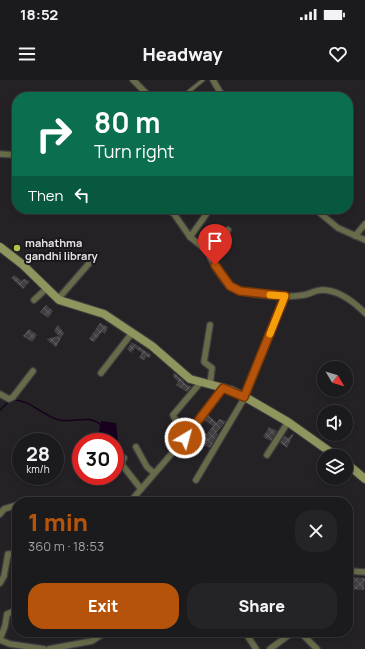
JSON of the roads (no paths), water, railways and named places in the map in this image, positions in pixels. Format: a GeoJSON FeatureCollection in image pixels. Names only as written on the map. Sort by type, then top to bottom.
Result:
{"type":"FeatureCollection","features":[{"type":"Feature","properties":{"kind":"street"},"geometry":{"type":"LineString","coordinates":[[134,80],[145,92]]}},
{"type":"Feature","properties":{"kind":"street"},"geometry":{"type":"LineString","coordinates":[[213,80],[219,92]]}},
{"type":"Feature","properties":{"kind":"street"},"geometry":{"type":"LineString","coordinates":[[0,154],[12,155]]}},
{"type":"Feature","properties":{"kind":"street"},"geometry":{"type":"LineString","coordinates":[[174,214],[190,236],[210,253],[210,257],[230,286],[240,291],[285,296],[304,295],[322,290],[328,291],[346,298],[365,313]]}},
{"type":"Feature","properties":{"kind":"street"},"geometry":{"type":"LineString","coordinates":[[190,236],[206,214]]}},
{"type":"Feature","properties":{"kind":"street"},"geometry":{"type":"LineString","coordinates":[[321,214],[338,228],[365,240]]}},
{"type":"Feature","properties":{"kind":"street"},"geometry":{"type":"LineString","coordinates":[[355,236],[365,224]]}},
{"type":"Feature","properties":{"kind":"street"},"geometry":{"type":"LineString","coordinates":[[210,253],[228,230]]}},
{"type":"Feature","properties":{"kind":"street"},"geometry":{"type":"LineString","coordinates":[[0,247],[22,264],[58,298],[104,314],[152,346],[190,379],[223,388],[244,397],[288,422],[326,449]]}},
{"type":"Feature","properties":{"kind":"street"},"geometry":{"type":"LineString","coordinates":[[58,298],[92,260]]}},
{"type":"Feature","properties":{"kind":"street"},"geometry":{"type":"LineString","coordinates":[[34,300],[47,288]]}},
{"type":"Feature","properties":{"kind":"street"},"geometry":{"type":"LineString","coordinates":[[196,480],[244,397],[285,296]]}},
{"type":"Feature","properties":{"kind":"street"},"geometry":{"type":"LineString","coordinates":[[210,325],[204,362],[212,368],[210,384]]}},
{"type":"Feature","properties":{"kind":"street"},"geometry":{"type":"LineString","coordinates":[[101,373],[132,333]]}},
{"type":"Feature","properties":{"kind":"street"},"geometry":{"type":"LineString","coordinates":[[0,394],[9,399],[13,397],[33,370]]}},
{"type":"Feature","properties":{"kind":"street"},"geometry":{"type":"LineString","coordinates":[[185,438],[173,415],[201,382]]}},
{"type":"Feature","properties":{"kind":"street"},"geometry":{"type":"LineString","coordinates":[[134,497],[185,438],[223,388]]}},
{"type":"Feature","properties":{"kind":"street"},"geometry":{"type":"LineString","coordinates":[[267,455],[288,422]]}},
{"type":"Feature","properties":{"kind":"street"},"geometry":{"type":"LineString","coordinates":[[136,447],[154,473]]}},
{"type":"Feature","properties":{"kind":"street"},"geometry":{"type":"LineString","coordinates":[[124,467],[141,489]]}},
{"type":"Feature","properties":{"kind":"street"},"geometry":{"type":"LineString","coordinates":[[353,469],[365,478]]}},
{"type":"Feature","properties":{"kind":"street"},"geometry":{"type":"LineString","coordinates":[[0,514],[4,509],[12,507]]}},
{"type":"Feature","properties":{"kind":"street"},"geometry":{"type":"LineString","coordinates":[[0,583],[4,576],[8,554],[12,554]]}},
{"type":"Feature","properties":{"kind":"street"},"geometry":{"type":"LineString","coordinates":[[353,571],[365,572]]}},
{"type":"Feature","properties":{"kind":"street"},"geometry":{"type":"LineString","coordinates":[[12,612],[7,614],[5,626],[0,639],[10,644],[44,649]]}},
{"type":"Feature","properties":{"kind":"street"},"geometry":{"type":"LineString","coordinates":[[49,649],[92,642],[99,637]]}},
{"type":"Feature","properties":{"kind":"street"},"geometry":{"type":"LineString","coordinates":[[248,637],[256,649]]}},
{"type":"Feature","properties":{"kind":"street"},"geometry":{"type":"LineString","coordinates":[[270,649],[286,637]]}},
{"type":"Feature","properties":{"kind":"street"},"geometry":{"type":"LineString","coordinates":[[305,637],[316,649]]}},
{"type":"Feature","properties":{"kind":"lane"},"geometry":{"type":"LineString","coordinates":[[188,92],[203,80]]}},
{"type":"Feature","properties":{"kind":"waterway"},"geometry":{"type":"LineString","coordinates":[[14,400],[31,405],[47,415],[59,420],[86,419],[101,425]]}},
{"type":"Feature","properties":{"kind":"waterway"},"geometry":{"type":"LineString","coordinates":[[0,410],[9,401]]}},
{"type":"Feature","properties":{"kind":"place","name":"mahathma gandhi library"},"geometry":{"type":"Point","coordinates":[17,248]}}]}
